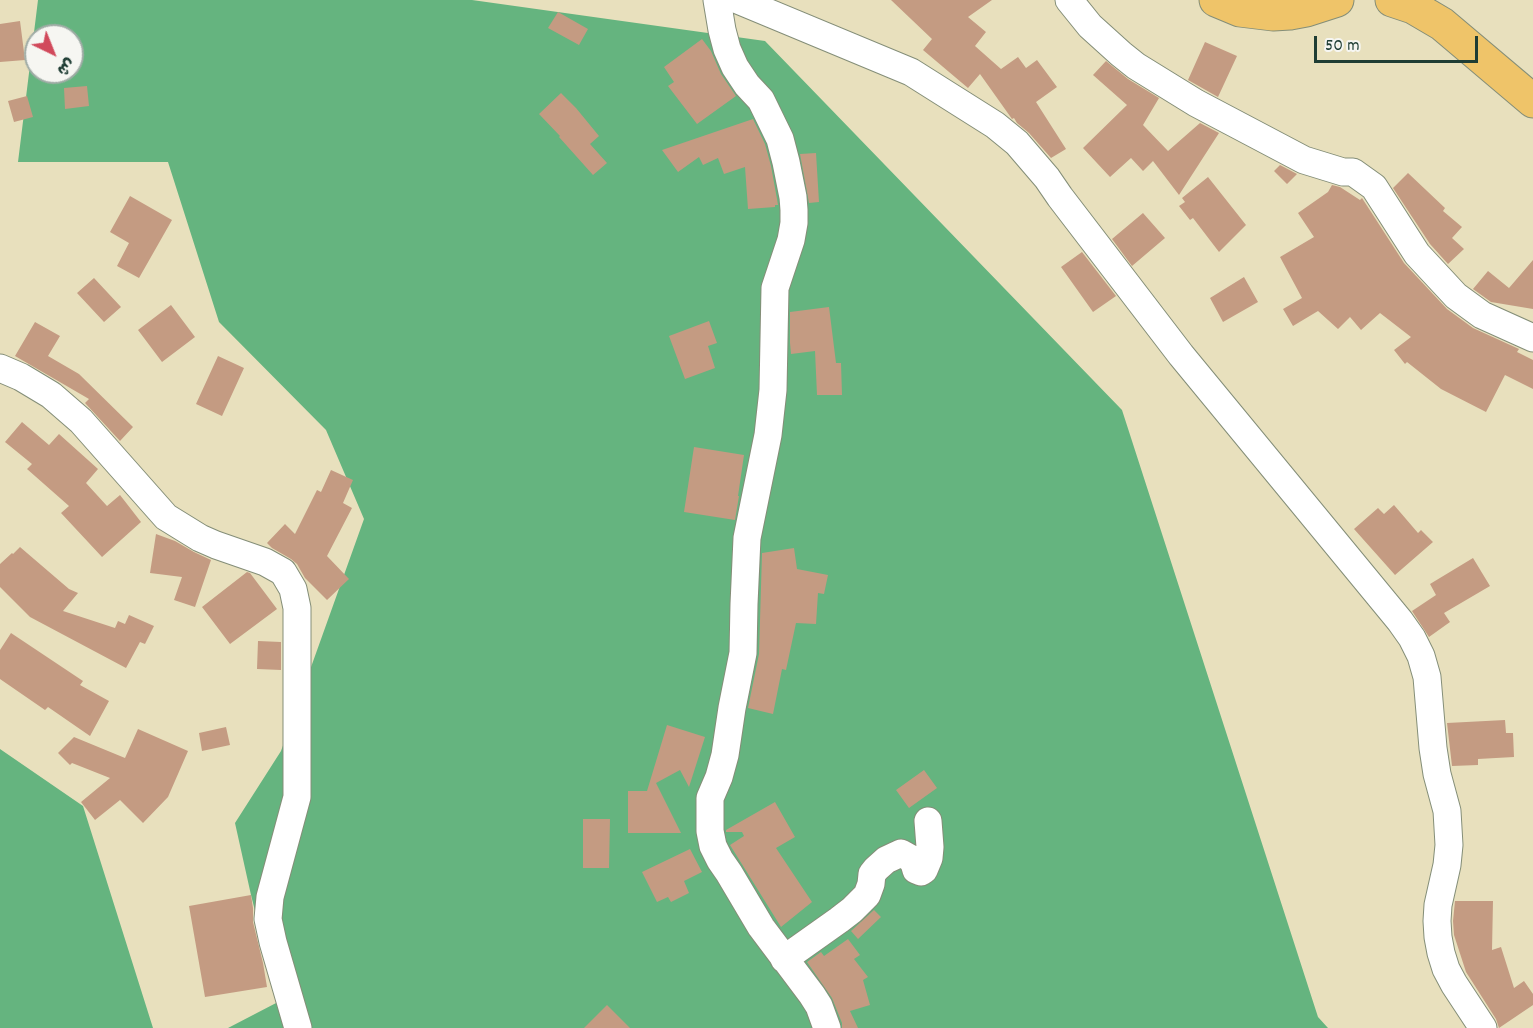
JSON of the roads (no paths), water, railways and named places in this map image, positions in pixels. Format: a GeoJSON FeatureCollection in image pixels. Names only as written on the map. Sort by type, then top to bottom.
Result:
{"type":"FeatureCollection","features":[{"type":"Feature","properties":{"kind":"main road"},"geometry":{"type":"LineString","coordinates":[[1216,0],[1240,10],[1273,14],[1306,10],[1337,0]]}},
{"type":"Feature","properties":{"kind":"main road"},"geometry":{"type":"LineString","coordinates":[[1392,0],[1413,7],[1442,24],[1533,101]]}},
{"type":"Feature","properties":{"kind":"street"},"geometry":{"type":"LineString","coordinates":[[717,0],[727,50],[747,85],[761,100],[780,139],[793,197],[794,223],[791,240],[775,288],[773,390],[768,435],[747,538],[743,653],[725,755],[710,798],[709,820],[713,846],[720,860],[761,927],[812,995],[819,1006],[827,1028]]}},
{"type":"Feature","properties":{"kind":"street"},"geometry":{"type":"LineString","coordinates":[[738,0],[911,72],[995,125],[1017,143],[1047,178],[1181,355],[1412,638],[1421,656],[1427,677],[1437,774],[1447,811],[1449,845],[1447,866],[1438,905],[1438,937],[1446,969],[1483,1028]]}},
{"type":"Feature","properties":{"kind":"street"},"geometry":{"type":"LineString","coordinates":[[1069,0],[1090,26],[1120,54],[1196,103],[1304,160],[1343,172],[1353,172],[1374,187],[1417,254],[1456,296],[1493,321],[1533,339]]}},
{"type":"Feature","properties":{"kind":"street"},"geometry":{"type":"LineString","coordinates":[[0,368],[51,395],[81,422],[166,517],[200,538],[266,562],[283,572],[293,589],[297,608],[297,797],[270,897],[268,919],[298,1028]]}},
{"type":"Feature","properties":{"kind":"street"},"geometry":{"type":"LineString","coordinates":[[784,958],[852,910],[867,895],[872,874],[886,860],[901,853],[910,858],[916,870],[921,872],[924,870],[929,858],[930,847],[928,821]]}}]}
